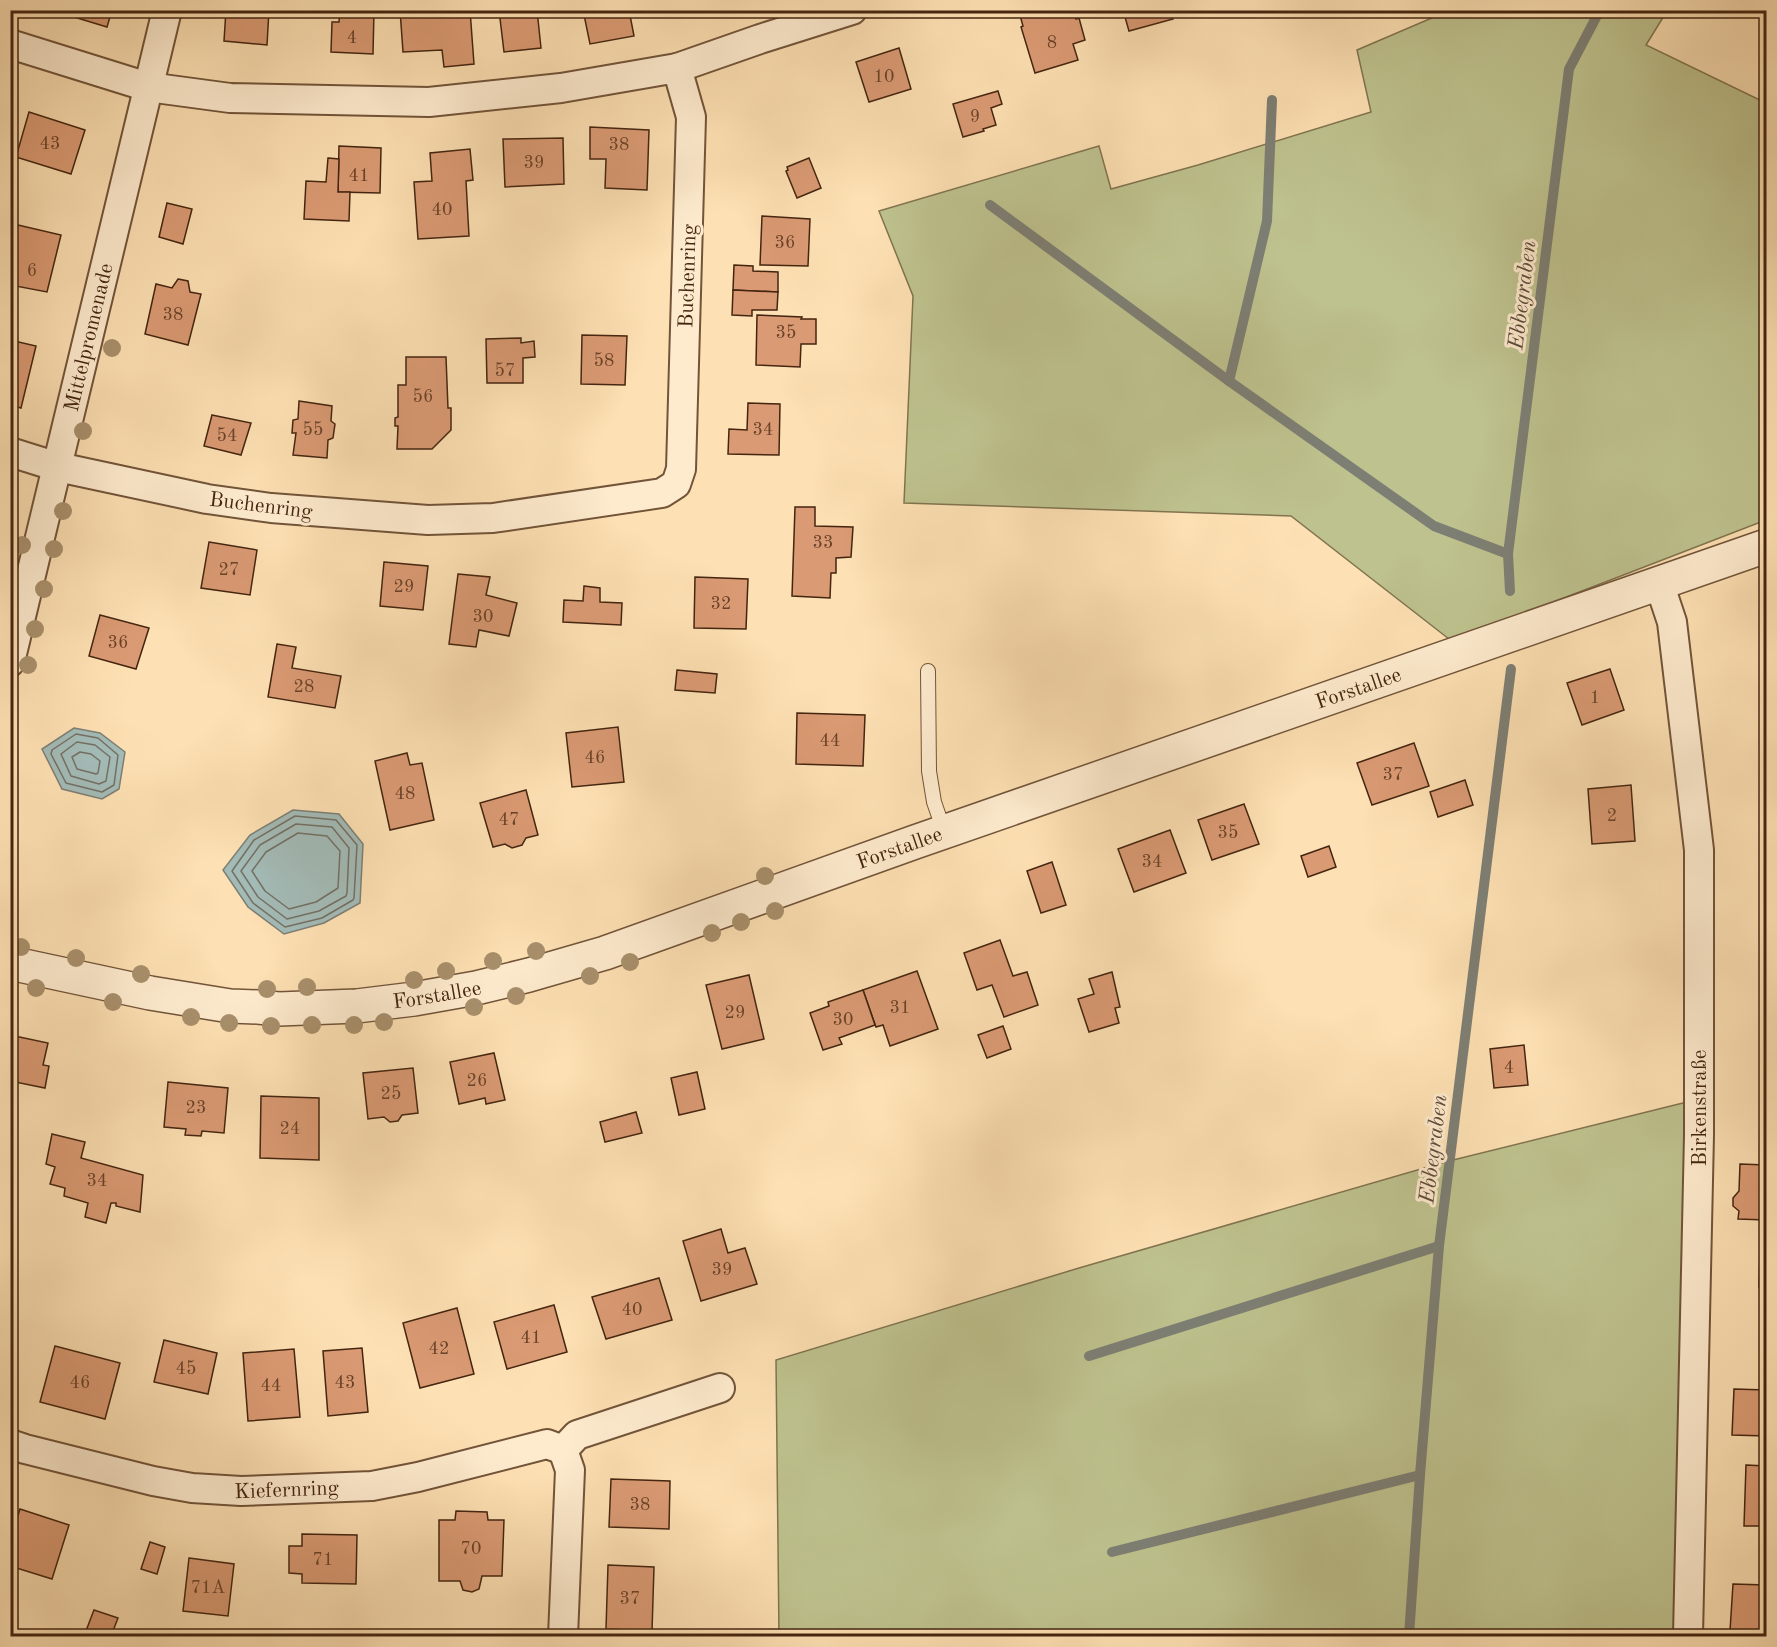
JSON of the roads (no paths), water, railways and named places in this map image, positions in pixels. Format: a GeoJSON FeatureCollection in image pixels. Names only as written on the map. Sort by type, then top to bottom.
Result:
{"type":"FeatureCollection","features":[{"type":"Feature","properties":{"kind":"street","name":"Mittelpromenade"},"geometry":{"type":"LineString","coordinates":[[10,662],[167,10]]}},
{"type":"Feature","properties":{"kind":"street"},"geometry":{"type":"LineString","coordinates":[[10,44],[148,87],[230,98],[429,102],[561,88],[676,68],[852,10]]}},
{"type":"Feature","properties":{"kind":"street","name":"Buchenring"},"geometry":{"type":"LineString","coordinates":[[10,452],[58,467],[197,497],[271,508],[428,520],[493,518],[662,493],[676,484],[681,469],[691,117],[676,68]]}},
{"type":"Feature","properties":{"kind":"street","name":"Forstallee"},"geometry":{"type":"LineString","coordinates":[[10,963],[150,993],[230,1006],[279,1009],[357,1006],[476,988],[604,953],[944,831],[1767,546]]}},
{"type":"Feature","properties":{"kind":"street","name":"Birkenstraße"},"geometry":{"type":"LineString","coordinates":[[1659,583],[1672,622],[1699,850],[1699,1146],[1688,1636]]}},
{"type":"Feature","properties":{"kind":"street"},"geometry":{"type":"LineString","coordinates":[[563,1636],[570,1470],[563,1450],[576,1435],[720,1388]]}},
{"type":"Feature","properties":{"kind":"street","name":"Kiefernring"},"geometry":{"type":"LineString","coordinates":[[10,1443],[25,1449],[153,1481],[192,1488],[241,1491],[372,1486],[418,1477],[548,1444],[563,1450]]}},
{"type":"Feature","properties":{"kind":"lane"},"geometry":{"type":"LineString","coordinates":[[928,671],[929,771],[934,802],[944,831]]}},
{"type":"Feature","properties":{"kind":"water"},"geometry":{"type":"Polygon","coordinates":[[[74,728],[100,733],[125,752],[119,789],[102,799],[62,789],[42,749],[74,728]]]}},
{"type":"Feature","properties":{"kind":"water"},"geometry":{"type":"Polygon","coordinates":[[[293,810],[339,814],[363,844],[360,903],[324,923],[284,934],[248,907],[223,870],[250,835],[293,810]]]}},
{"type":"Feature","properties":{"kind":"waterway","name":"Ebbegraben"},"geometry":{"type":"LineString","coordinates":[[1510,591],[1508,554],[1569,69],[1600,10]]}},
{"type":"Feature","properties":{"kind":"waterway"},"geometry":{"type":"LineString","coordinates":[[1229,381],[1267,221],[1272,100]]}},
{"type":"Feature","properties":{"kind":"waterway"},"geometry":{"type":"LineString","coordinates":[[990,205],[1229,381],[1434,526],[1508,554]]}},
{"type":"Feature","properties":{"kind":"waterway","name":"Ebbegraben"},"geometry":{"type":"LineString","coordinates":[[1409,1636],[1439,1246],[1511,669]]}},
{"type":"Feature","properties":{"kind":"waterway"},"geometry":{"type":"LineString","coordinates":[[1089,1356],[1439,1246]]}},
{"type":"Feature","properties":{"kind":"waterway"},"geometry":{"type":"LineString","coordinates":[[1112,1552],[1420,1475]]}}]}
